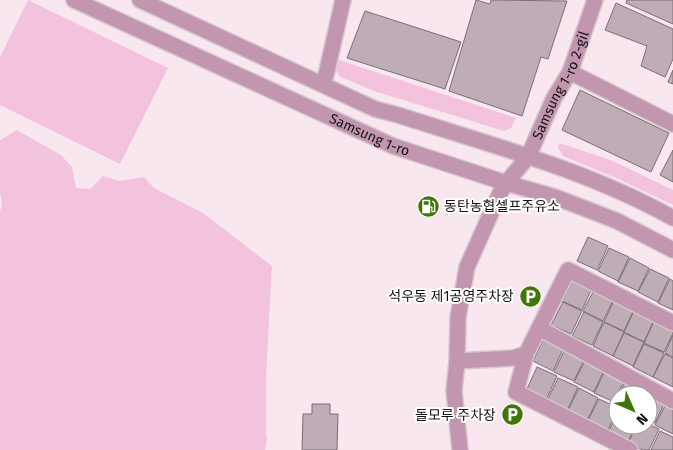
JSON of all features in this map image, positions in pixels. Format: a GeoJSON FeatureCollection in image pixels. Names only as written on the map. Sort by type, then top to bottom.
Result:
{"type":"FeatureCollection","features":[{"type":"Feature","properties":{"kind":"street","name":"Samsung 1-ro"},"geometry":{"type":"LineString","coordinates":[[74,0],[393,146],[594,212],[617,221],[673,250]]}},
{"type":"Feature","properties":{"kind":"street","name":"Samsung 1-ro"},"geometry":{"type":"LineString","coordinates":[[140,0],[375,109],[407,117],[524,162],[601,182],[673,218]]}},
{"type":"Feature","properties":{"kind":"street"},"geometry":{"type":"LineString","coordinates":[[322,84],[326,75],[343,0]]}},
{"type":"Feature","properties":{"kind":"street","name":"Samsung 1-ro 2-gil"},"geometry":{"type":"LineString","coordinates":[[460,450],[454,391],[458,317],[467,267],[506,183],[524,162],[554,98],[570,72],[594,0]]}},
{"type":"Feature","properties":{"kind":"street"},"geometry":{"type":"LineString","coordinates":[[570,72],[673,124]]}},
{"type":"Feature","properties":{"kind":"street"},"geometry":{"type":"LineString","coordinates":[[630,450],[516,392],[526,354],[568,270],[673,324]]}},
{"type":"Feature","properties":{"kind":"street"},"geometry":{"type":"LineString","coordinates":[[539,328],[673,401]]}},
{"type":"Feature","properties":{"kind":"street"},"geometry":{"type":"LineString","coordinates":[[457,361],[513,358],[526,354]]}},
{"type":"Feature","properties":{"kind":"shaded area"},"geometry":{"type":"Polygon","coordinates":[[[28,0],[168,68],[120,164],[0,105],[0,57],[28,0]]]}},
{"type":"Feature","properties":{"kind":"shaded area"},"geometry":{"type":"Polygon","coordinates":[[[339,60],[516,118],[511,128],[504,131],[374,91],[339,76],[336,71],[339,60]]]}},
{"type":"Feature","properties":{"kind":"shaded area"},"geometry":{"type":"Polygon","coordinates":[[[17,130],[61,155],[72,167],[76,188],[90,189],[103,176],[120,181],[144,177],[154,188],[203,213],[272,266],[266,377],[267,439],[265,450],[0,450],[0,211],[2,205],[0,193],[0,140],[17,130]]]}},
{"type":"Feature","properties":{"kind":"shaded area"},"geometry":{"type":"Polygon","coordinates":[[[559,143],[613,161],[673,190],[673,205],[563,156],[558,148],[559,143]]]}},
{"type":"Feature","properties":{"kind":"building"},"geometry":{"type":"Polygon","coordinates":[[[476,0],[490,4],[491,0],[567,1],[548,59],[541,57],[522,116],[449,91],[476,0]]]}},
{"type":"Feature","properties":{"kind":"building"},"geometry":{"type":"Polygon","coordinates":[[[627,0],[673,0],[673,24],[626,3],[627,0]]]}},
{"type":"Feature","properties":{"kind":"building"},"geometry":{"type":"Polygon","coordinates":[[[616,3],[673,29],[673,59],[665,77],[641,66],[647,46],[605,30],[616,3]]]}},
{"type":"Feature","properties":{"kind":"building"},"geometry":{"type":"Polygon","coordinates":[[[365,11],[461,42],[445,89],[347,58],[365,11]]]}},
{"type":"Feature","properties":{"kind":"building"},"geometry":{"type":"Polygon","coordinates":[[[673,70],[673,84],[668,82],[673,70]]]}},
{"type":"Feature","properties":{"kind":"building"},"geometry":{"type":"Polygon","coordinates":[[[580,90],[669,133],[651,172],[562,130],[580,90]]]}},
{"type":"Feature","properties":{"kind":"building"},"geometry":{"type":"Polygon","coordinates":[[[673,150],[673,182],[660,175],[673,150]]]}},
{"type":"Feature","properties":{"kind":"building"},"geometry":{"type":"Polygon","coordinates":[[[588,237],[608,246],[597,270],[577,261],[588,237]]]}},
{"type":"Feature","properties":{"kind":"building"},"geometry":{"type":"Polygon","coordinates":[[[609,248],[629,257],[618,281],[598,271],[609,248]]]}},
{"type":"Feature","properties":{"kind":"building"},"geometry":{"type":"Polygon","coordinates":[[[630,258],[649,268],[638,291],[618,282],[630,258]]]}},
{"type":"Feature","properties":{"kind":"building"},"geometry":{"type":"Polygon","coordinates":[[[650,269],[669,278],[658,302],[638,292],[650,269]]]}},
{"type":"Feature","properties":{"kind":"building"},"geometry":{"type":"Polygon","coordinates":[[[574,277],[593,286],[582,310],[562,301],[574,277]]]}},
{"type":"Feature","properties":{"kind":"building"},"geometry":{"type":"Polygon","coordinates":[[[670,279],[673,281],[673,310],[658,303],[670,279]]]}},
{"type":"Feature","properties":{"kind":"building"},"geometry":{"type":"Polygon","coordinates":[[[595,288],[615,297],[603,321],[583,311],[595,288]]]}},
{"type":"Feature","properties":{"kind":"building"},"geometry":{"type":"Polygon","coordinates":[[[615,298],[635,307],[624,331],[604,322],[615,298]]]}},
{"type":"Feature","properties":{"kind":"building"},"geometry":{"type":"Polygon","coordinates":[[[563,302],[582,311],[571,334],[551,325],[563,302]]]}},
{"type":"Feature","properties":{"kind":"building"},"geometry":{"type":"Polygon","coordinates":[[[635,309],[655,318],[644,342],[624,332],[635,309]]]}},
{"type":"Feature","properties":{"kind":"building"},"geometry":{"type":"Polygon","coordinates":[[[584,312],[603,322],[592,345],[572,336],[584,312]]]}},
{"type":"Feature","properties":{"kind":"building"},"geometry":{"type":"Polygon","coordinates":[[[655,319],[673,328],[673,333],[664,352],[644,343],[655,319]]]}},
{"type":"Feature","properties":{"kind":"building"},"geometry":{"type":"Polygon","coordinates":[[[604,322],[624,332],[613,356],[593,346],[604,322]]]}},
{"type":"Feature","properties":{"kind":"building"},"geometry":{"type":"Polygon","coordinates":[[[624,333],[644,342],[633,366],[613,356],[624,333]]]}},
{"type":"Feature","properties":{"kind":"building"},"geometry":{"type":"Polygon","coordinates":[[[673,335],[673,357],[665,353],[673,335]]]}},
{"type":"Feature","properties":{"kind":"building"},"geometry":{"type":"Polygon","coordinates":[[[544,338],[564,347],[553,371],[533,361],[544,338]]]}},
{"type":"Feature","properties":{"kind":"building"},"geometry":{"type":"Polygon","coordinates":[[[644,344],[664,353],[653,377],[633,367],[644,344]]]}},
{"type":"Feature","properties":{"kind":"building"},"geometry":{"type":"Polygon","coordinates":[[[565,349],[585,358],[574,381],[554,372],[565,349]]]}},
{"type":"Feature","properties":{"kind":"building"},"geometry":{"type":"Polygon","coordinates":[[[665,354],[673,358],[673,387],[653,377],[665,354]]]}},
{"type":"Feature","properties":{"kind":"building"},"geometry":{"type":"Polygon","coordinates":[[[586,359],[605,368],[594,392],[574,382],[586,359]]]}},
{"type":"Feature","properties":{"kind":"building"},"geometry":{"type":"Polygon","coordinates":[[[537,367],[557,376],[546,400],[526,391],[537,367]]]}},
{"type":"Feature","properties":{"kind":"building"},"geometry":{"type":"Polygon","coordinates":[[[606,369],[625,379],[622,385],[608,385],[608,399],[594,393],[606,369]]]}},
{"type":"Feature","properties":{"kind":"building"},"geometry":{"type":"Polygon","coordinates":[[[558,378],[578,387],[567,411],[547,401],[558,378]]]}},
{"type":"Feature","properties":{"kind":"building"},"geometry":{"type":"Polygon","coordinates":[[[626,380],[637,385],[624,385],[626,380]]]}},
{"type":"Feature","properties":{"kind":"building"},"geometry":{"type":"Polygon","coordinates":[[[579,388],[598,398],[587,421],[567,412],[579,388]]]}},
{"type":"Feature","properties":{"kind":"building"},"geometry":{"type":"Polygon","coordinates":[[[658,396],[666,400],[658,417],[658,396]]]}},
{"type":"Feature","properties":{"kind":"building"},"geometry":{"type":"Polygon","coordinates":[[[599,399],[608,403],[607,432],[587,422],[599,399]]]}},
{"type":"Feature","properties":{"kind":"building"},"geometry":{"type":"Polygon","coordinates":[[[667,402],[673,405],[673,434],[658,426],[658,419],[667,402]]]}},
{"type":"Feature","properties":{"kind":"building"},"geometry":{"type":"Polygon","coordinates":[[[312,404],[330,404],[330,414],[338,414],[337,450],[302,450],[303,414],[312,414],[312,404]]]}},
{"type":"Feature","properties":{"kind":"building"},"geometry":{"type":"Polygon","coordinates":[[[660,431],[673,437],[673,450],[651,450],[660,431]]]}},
{"type":"Feature","properties":{"kind":"building"},"geometry":{"type":"Polygon","coordinates":[[[612,435],[631,435],[628,442],[612,435]]]}},
{"type":"Feature","properties":{"kind":"building"},"geometry":{"type":"Polygon","coordinates":[[[632,435],[656,435],[649,450],[643,450],[628,443],[632,435]]]}},
{"type":"Feature","properties":{"kind":"place","name":"동탄농협셀프주유소"},"geometry":{"type":"Point","coordinates":[428,206]}},
{"type":"Feature","properties":{"kind":"place","name":"석우동 제1공영주차장"},"geometry":{"type":"Point","coordinates":[530,296]}},
{"type":"Feature","properties":{"kind":"place","name":"돌모루 주차장"},"geometry":{"type":"Point","coordinates":[512,415]}}]}
